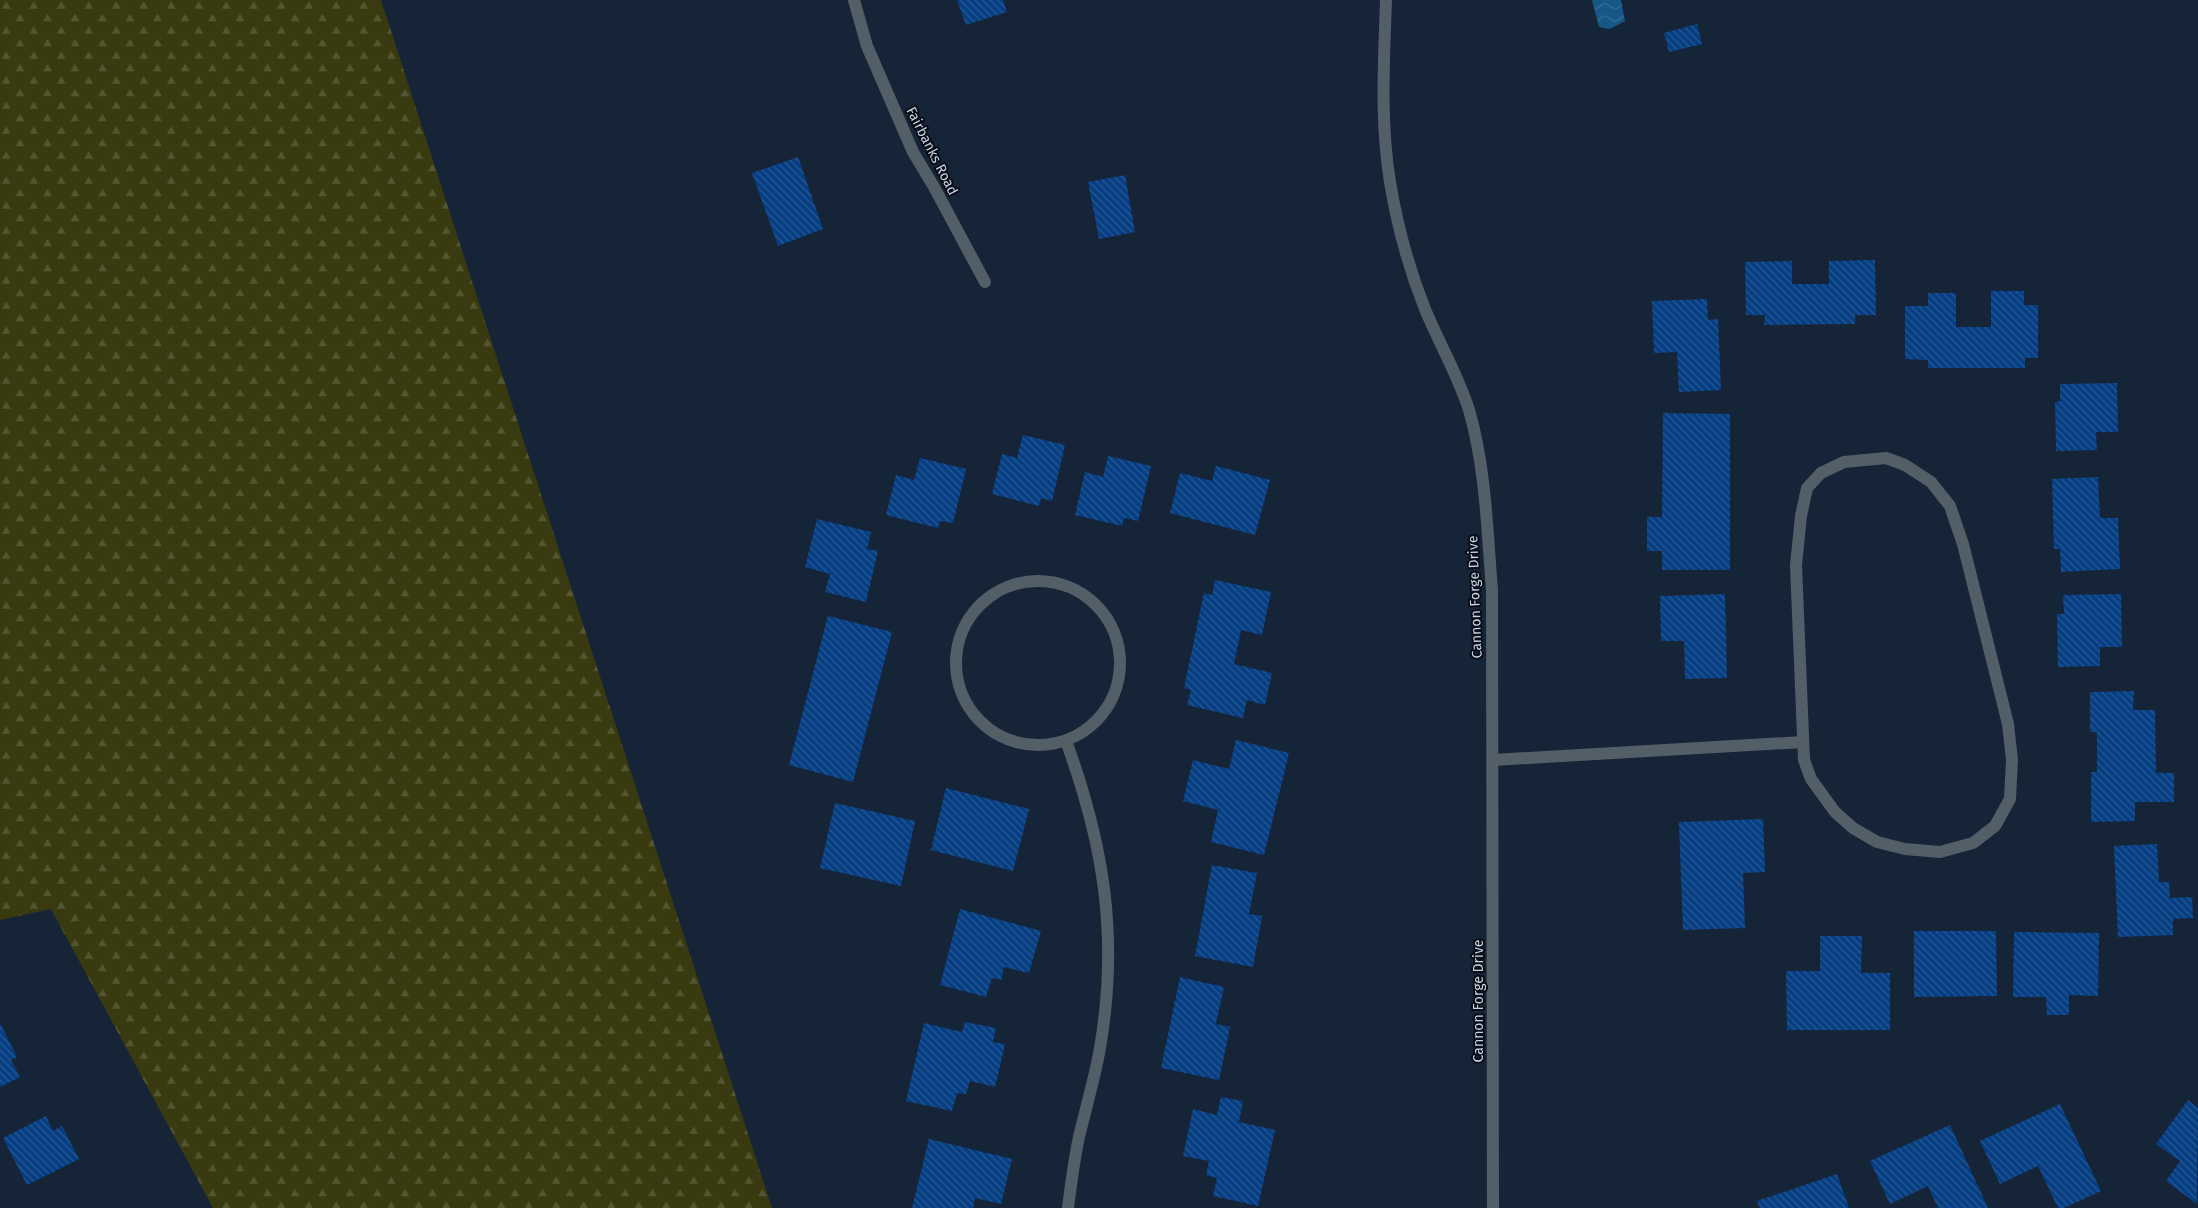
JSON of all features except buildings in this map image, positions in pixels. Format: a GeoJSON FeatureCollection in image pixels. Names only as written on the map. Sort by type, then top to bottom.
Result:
{"type":"FeatureCollection","features":[{"type":"Feature","properties":{"kind":"street","name":"Fairbanks Road"},"geometry":{"type":"LineString","coordinates":[[854,0],[876,70],[913,152],[986,282]]}},
{"type":"Feature","properties":{"kind":"street","name":"Cannon Forge Drive"},"geometry":{"type":"LineString","coordinates":[[1386,0],[1383,119],[1390,182],[1407,254],[1422,299],[1468,408],[1479,452],[1485,492],[1492,590],[1494,760],[1493,1208]]}},
{"type":"Feature","properties":{"kind":"street"},"geometry":{"type":"LineString","coordinates":[[1886,458],[1905,465],[1931,482],[1950,506],[1963,544],[2008,724],[2012,760],[2010,799],[1995,826],[1973,843],[1940,852],[1905,849],[1877,842],[1853,828],[1835,812],[1810,779],[1804,760],[1804,742],[1796,565],[1801,516],[1807,488],[1821,473],[1844,462],[1886,458]]}},
{"type":"Feature","properties":{"kind":"street"},"geometry":{"type":"LineString","coordinates":[[1045,581],[1065,585],[1099,607],[1111,624],[1119,642],[1121,663],[1119,683],[1112,702],[1100,719],[1084,732],[1066,741],[1039,746],[1024,745],[1004,739],[986,728],[972,713],[961,695],[956,667],[956,653],[961,633],[971,614],[981,604],[1004,588],[1024,582],[1045,581]]}},
{"type":"Feature","properties":{"kind":"street"},"geometry":{"type":"LineString","coordinates":[[1066,741],[1080,780],[1101,862],[1109,924],[1108,993],[1100,1049],[1078,1138],[1068,1208]]}},
{"type":"Feature","properties":{"kind":"street"},"geometry":{"type":"LineString","coordinates":[[1494,760],[1804,742]]}},
{"type":"Feature","properties":{"kind":"green space"},"geometry":{"type":"Polygon","coordinates":[[[0,0],[381,0],[772,1208],[213,1208],[51,909],[0,920],[0,0]]]}},
{"type":"Feature","properties":{"kind":"water"},"geometry":{"type":"Polygon","coordinates":[[[1592,0],[1621,0],[1625,21],[1610,29],[1599,27],[1592,0]]]}}]}
